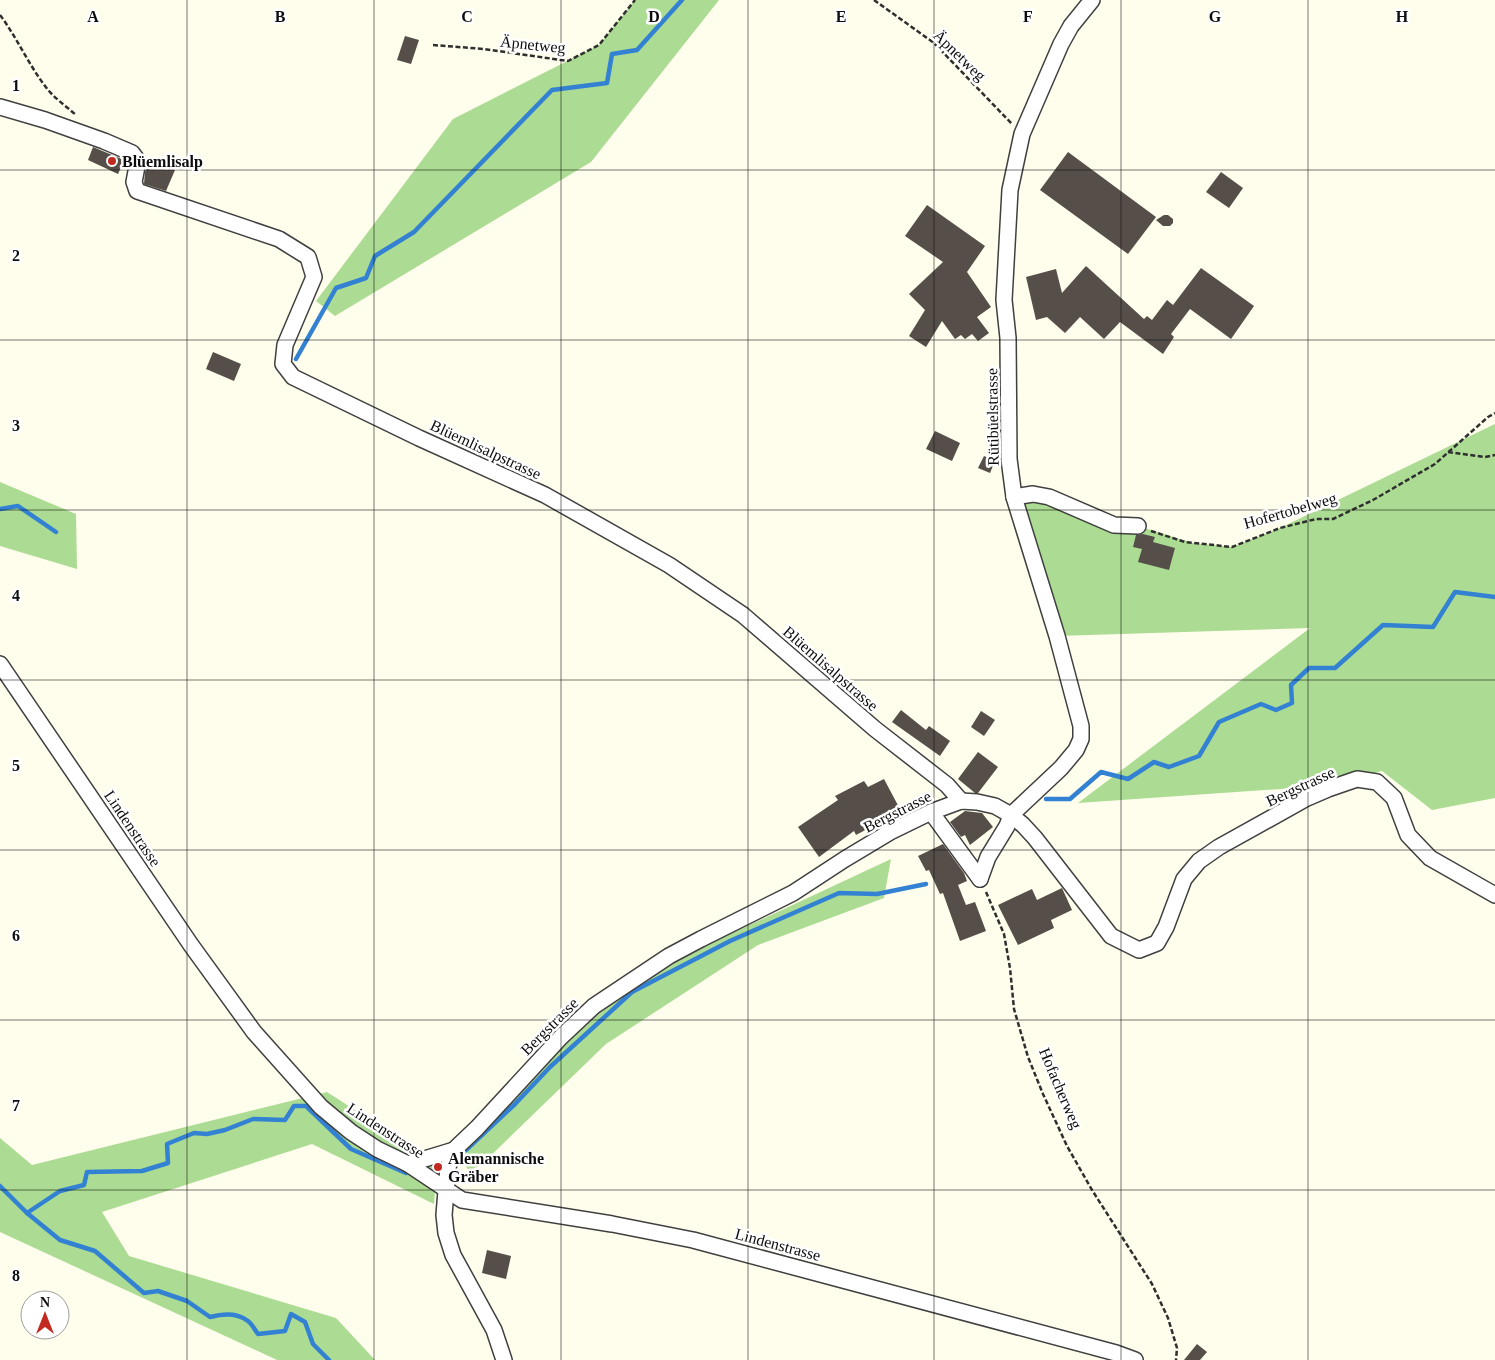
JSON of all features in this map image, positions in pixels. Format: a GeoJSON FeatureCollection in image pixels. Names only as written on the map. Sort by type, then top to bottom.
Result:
{"type":"FeatureCollection","features":[{"type":"Feature","properties":{"kind":"street","name":"Rütibüelstrasse"},"geometry":{"type":"LineString","coordinates":[[1011,815],[1061,768],[1076,750],[1081,739],[1081,726],[1057,636],[1014,497],[1009,459],[1008,338],[1004,300],[1010,190],[1022,134],[1061,44],[1071,26],[1092,0]]}},
{"type":"Feature","properties":{"kind":"street","name":"Blüemlisalpstrasse"},"geometry":{"type":"LineString","coordinates":[[0,107],[45,120],[132,153],[138,161],[134,182],[136,191],[279,239],[308,257],[314,277],[285,346],[284,364],[293,377],[419,438],[545,495],[669,565],[743,615],[874,729],[947,785],[961,802]]}},
{"type":"Feature","properties":{"kind":"street"},"geometry":{"type":"LineString","coordinates":[[1014,497],[1033,494],[1049,497],[1114,525],[1138,526]]}},
{"type":"Feature","properties":{"kind":"street","name":"Lindenstrasse"},"geometry":{"type":"LineString","coordinates":[[0,664],[191,945],[254,1032],[320,1107],[352,1132],[378,1149],[408,1164],[446,1191],[462,1200],[612,1224],[693,1240],[1116,1353],[1135,1360]]}},
{"type":"Feature","properties":{"kind":"street","name":"Bergstrasse"},"geometry":{"type":"LineString","coordinates":[[504,1360],[494,1330],[453,1254],[446,1234],[444,1215],[448,1167],[454,1150],[561,1037],[594,1006],[669,956],[792,893],[890,832],[931,812],[961,802],[976,802],[995,806],[1011,815],[1035,838],[1111,936],[1139,950],[1157,943],[1166,927],[1184,879],[1199,861],[1219,847],[1307,798],[1357,780],[1377,782],[1394,798],[1408,835],[1430,858],[1495,895]]}},
{"type":"Feature","properties":{"kind":"street"},"geometry":{"type":"LineString","coordinates":[[931,812],[980,880]]}},
{"type":"Feature","properties":{"kind":"street"},"geometry":{"type":"LineString","coordinates":[[980,880],[988,856],[1007,826],[1011,815]]}},
{"type":"Feature","properties":{"kind":"street"},"geometry":{"type":"LineString","coordinates":[[408,1164],[454,1150]]}},
{"type":"Feature","properties":{"kind":"path","name":"Äpnetweg"},"geometry":{"type":"LineString","coordinates":[[433,45],[568,61],[599,45],[635,0]]}},
{"type":"Feature","properties":{"kind":"path","name":"Äpnetweg"},"geometry":{"type":"LineString","coordinates":[[874,0],[934,43],[1022,134]]}},
{"type":"Feature","properties":{"kind":"path"},"geometry":{"type":"LineString","coordinates":[[0,15],[38,76],[50,91],[74,113]]}},
{"type":"Feature","properties":{"kind":"path","name":"Hofertobelweg"},"geometry":{"type":"LineString","coordinates":[[1138,526],[1185,542],[1232,547],[1280,528],[1316,520],[1333,519],[1373,500],[1435,464],[1488,416],[1495,413]]}},
{"type":"Feature","properties":{"kind":"path"},"geometry":{"type":"LineString","coordinates":[[1448,452],[1485,457],[1495,455]]}},
{"type":"Feature","properties":{"kind":"path","name":"Hofacherweg"},"geometry":{"type":"LineString","coordinates":[[980,880],[1004,934],[1014,1009],[1028,1057],[1043,1094],[1067,1146],[1092,1190],[1152,1284],[1168,1318],[1178,1348],[1176,1360]]}},
{"type":"Feature","properties":{"kind":"green space"},"geometry":{"type":"Polygon","coordinates":[[[635,0],[719,0],[591,162],[335,316],[316,301],[453,119],[599,45],[635,0]]]}},
{"type":"Feature","properties":{"kind":"green space"},"geometry":{"type":"Polygon","coordinates":[[[1495,424],[1495,798],[1432,810],[1382,771],[1324,786],[1078,803],[1310,628],[1057,636],[1014,497],[1138,526],[1193,543],[1232,547],[1280,528],[1495,424]]]}},
{"type":"Feature","properties":{"kind":"green space"},"geometry":{"type":"Polygon","coordinates":[[[0,482],[76,514],[77,569],[0,546],[0,482]]]}},
{"type":"Feature","properties":{"kind":"green space"},"geometry":{"type":"Polygon","coordinates":[[[891,859],[884,898],[758,945],[606,1044],[482,1164],[469,1172],[457,1147],[561,1037],[655,969],[891,859]]]}},
{"type":"Feature","properties":{"kind":"green space"},"geometry":{"type":"Polygon","coordinates":[[[327,1092],[437,1163],[434,1204],[312,1144],[102,1212],[129,1256],[336,1318],[375,1360],[277,1360],[0,1232],[0,1138],[32,1165],[327,1092]]]}},
{"type":"Feature","properties":{"kind":"building"},"geometry":{"type":"Polygon","coordinates":[[[405,36],[419,40],[411,64],[397,60],[405,36]]]}},
{"type":"Feature","properties":{"kind":"building"},"geometry":{"type":"Polygon","coordinates":[[[93,147],[124,160],[118,174],[88,160],[93,147]]]}},
{"type":"Feature","properties":{"kind":"building"},"geometry":{"type":"Polygon","coordinates":[[[1068,152],[1156,217],[1128,254],[1040,190],[1068,152]]]}},
{"type":"Feature","properties":{"kind":"building"},"geometry":{"type":"Polygon","coordinates":[[[151,160],[175,170],[166,191],[144,184],[145,172],[151,160]]]}},
{"type":"Feature","properties":{"kind":"building"},"geometry":{"type":"Polygon","coordinates":[[[1221,172],[1243,188],[1229,208],[1206,192],[1221,172]]]}},
{"type":"Feature","properties":{"kind":"building"},"geometry":{"type":"Polygon","coordinates":[[[927,205],[985,246],[967,272],[991,307],[977,317],[989,333],[978,341],[972,334],[965,339],[961,335],[955,339],[942,321],[926,347],[909,336],[925,310],[909,294],[943,262],[905,236],[927,205]]]}},
{"type":"Feature","properties":{"kind":"building"},"geometry":{"type":"Polygon","coordinates":[[[1164,215],[1168,215],[1173,219],[1173,223],[1170,226],[1163,226],[1156,220],[1164,215]]]}},
{"type":"Feature","properties":{"kind":"building"},"geometry":{"type":"Polygon","coordinates":[[[1086,266],[1144,319],[1147,316],[1152,320],[1167,300],[1173,305],[1201,268],[1254,306],[1231,339],[1190,309],[1171,334],[1174,337],[1163,354],[1120,322],[1104,339],[1080,317],[1065,333],[1047,317],[1036,320],[1026,277],[1056,269],[1062,293],[1086,266]]]}},
{"type":"Feature","properties":{"kind":"building"},"geometry":{"type":"Polygon","coordinates":[[[213,352],[241,364],[234,381],[206,369],[213,352]]]}},
{"type":"Feature","properties":{"kind":"building"},"geometry":{"type":"Polygon","coordinates":[[[935,431],[960,443],[952,461],[926,449],[935,431]]]}},
{"type":"Feature","properties":{"kind":"building"},"geometry":{"type":"Polygon","coordinates":[[[984,456],[995,461],[990,473],[978,468],[984,456]]]}},
{"type":"Feature","properties":{"kind":"building"},"geometry":{"type":"Polygon","coordinates":[[[1143,534],[1155,537],[1153,542],[1175,548],[1169,570],[1138,562],[1142,549],[1133,547],[1136,535],[1143,534]]]}},
{"type":"Feature","properties":{"kind":"building"},"geometry":{"type":"Polygon","coordinates":[[[901,710],[926,730],[929,726],[950,741],[940,756],[892,722],[901,710]]]}},
{"type":"Feature","properties":{"kind":"building"},"geometry":{"type":"Polygon","coordinates":[[[981,711],[995,720],[984,736],[971,727],[981,711]]]}},
{"type":"Feature","properties":{"kind":"building"},"geometry":{"type":"Polygon","coordinates":[[[978,752],[998,767],[978,793],[975,793],[958,779],[978,752]]]}},
{"type":"Feature","properties":{"kind":"building"},"geometry":{"type":"Polygon","coordinates":[[[884,779],[901,811],[856,835],[854,831],[819,857],[798,827],[838,800],[835,796],[864,781],[868,787],[884,779]]]}},
{"type":"Feature","properties":{"kind":"building"},"geometry":{"type":"Polygon","coordinates":[[[965,811],[982,813],[993,827],[970,845],[965,835],[961,837],[950,822],[965,811]]]}},
{"type":"Feature","properties":{"kind":"building"},"geometry":{"type":"Polygon","coordinates":[[[943,844],[964,873],[967,881],[958,885],[966,905],[975,902],[986,931],[960,941],[943,893],[940,894],[929,870],[926,871],[918,856],[943,844]]]}},
{"type":"Feature","properties":{"kind":"building"},"geometry":{"type":"Polygon","coordinates":[[[1062,888],[1072,910],[1051,920],[1054,928],[1018,945],[998,905],[1032,889],[1037,900],[1062,888]]]}},
{"type":"Feature","properties":{"kind":"building"},"geometry":{"type":"Polygon","coordinates":[[[487,1250],[511,1256],[506,1279],[482,1273],[487,1250]]]}},
{"type":"Feature","properties":{"kind":"building"},"geometry":{"type":"Polygon","coordinates":[[[1197,1344],[1207,1352],[1200,1360],[1184,1360],[1197,1344]]]}},
{"type":"Feature","properties":{"kind":"waterway"},"geometry":{"type":"LineString","coordinates":[[296,359],[336,288],[366,278],[375,256],[414,232],[552,90],[607,83],[612,54],[637,50],[682,0]]}},
{"type":"Feature","properties":{"kind":"waterway"},"geometry":{"type":"LineString","coordinates":[[0,509],[18,506],[56,532]]}},
{"type":"Feature","properties":{"kind":"waterway"},"geometry":{"type":"LineString","coordinates":[[1046,799],[1070,799],[1101,772],[1128,779],[1154,762],[1169,767],[1199,756],[1219,722],[1261,704],[1276,710],[1292,703],[1291,685],[1309,668],[1335,668],[1383,625],[1433,627],[1455,592],[1495,597]]}},
{"type":"Feature","properties":{"kind":"waterway"},"geometry":{"type":"LineString","coordinates":[[466,1150],[515,1104],[550,1067],[632,992],[730,941],[839,893],[877,894],[926,884]]}},
{"type":"Feature","properties":{"kind":"waterway"},"geometry":{"type":"LineString","coordinates":[[27,1213],[60,1191],[84,1185],[87,1172],[142,1171],[168,1163],[167,1144],[194,1133],[207,1134],[225,1130],[253,1119],[285,1120],[294,1106],[306,1106],[351,1149],[406,1173]]}},
{"type":"Feature","properties":{"kind":"waterway"},"geometry":{"type":"LineString","coordinates":[[0,1186],[27,1213],[60,1240],[95,1251],[144,1293],[158,1291],[187,1301],[210,1317],[224,1315],[239,1316],[249,1322],[258,1334],[285,1331],[291,1314],[305,1322],[313,1344],[329,1360]]}},
{"type":"Feature","properties":{"kind":"place","name":"Blüemlisalp"},"geometry":{"type":"Point","coordinates":[112,161]}},
{"type":"Feature","properties":{"kind":"place","name":"Alemannische Gräber"},"geometry":{"type":"Point","coordinates":[438,1167]}}]}
